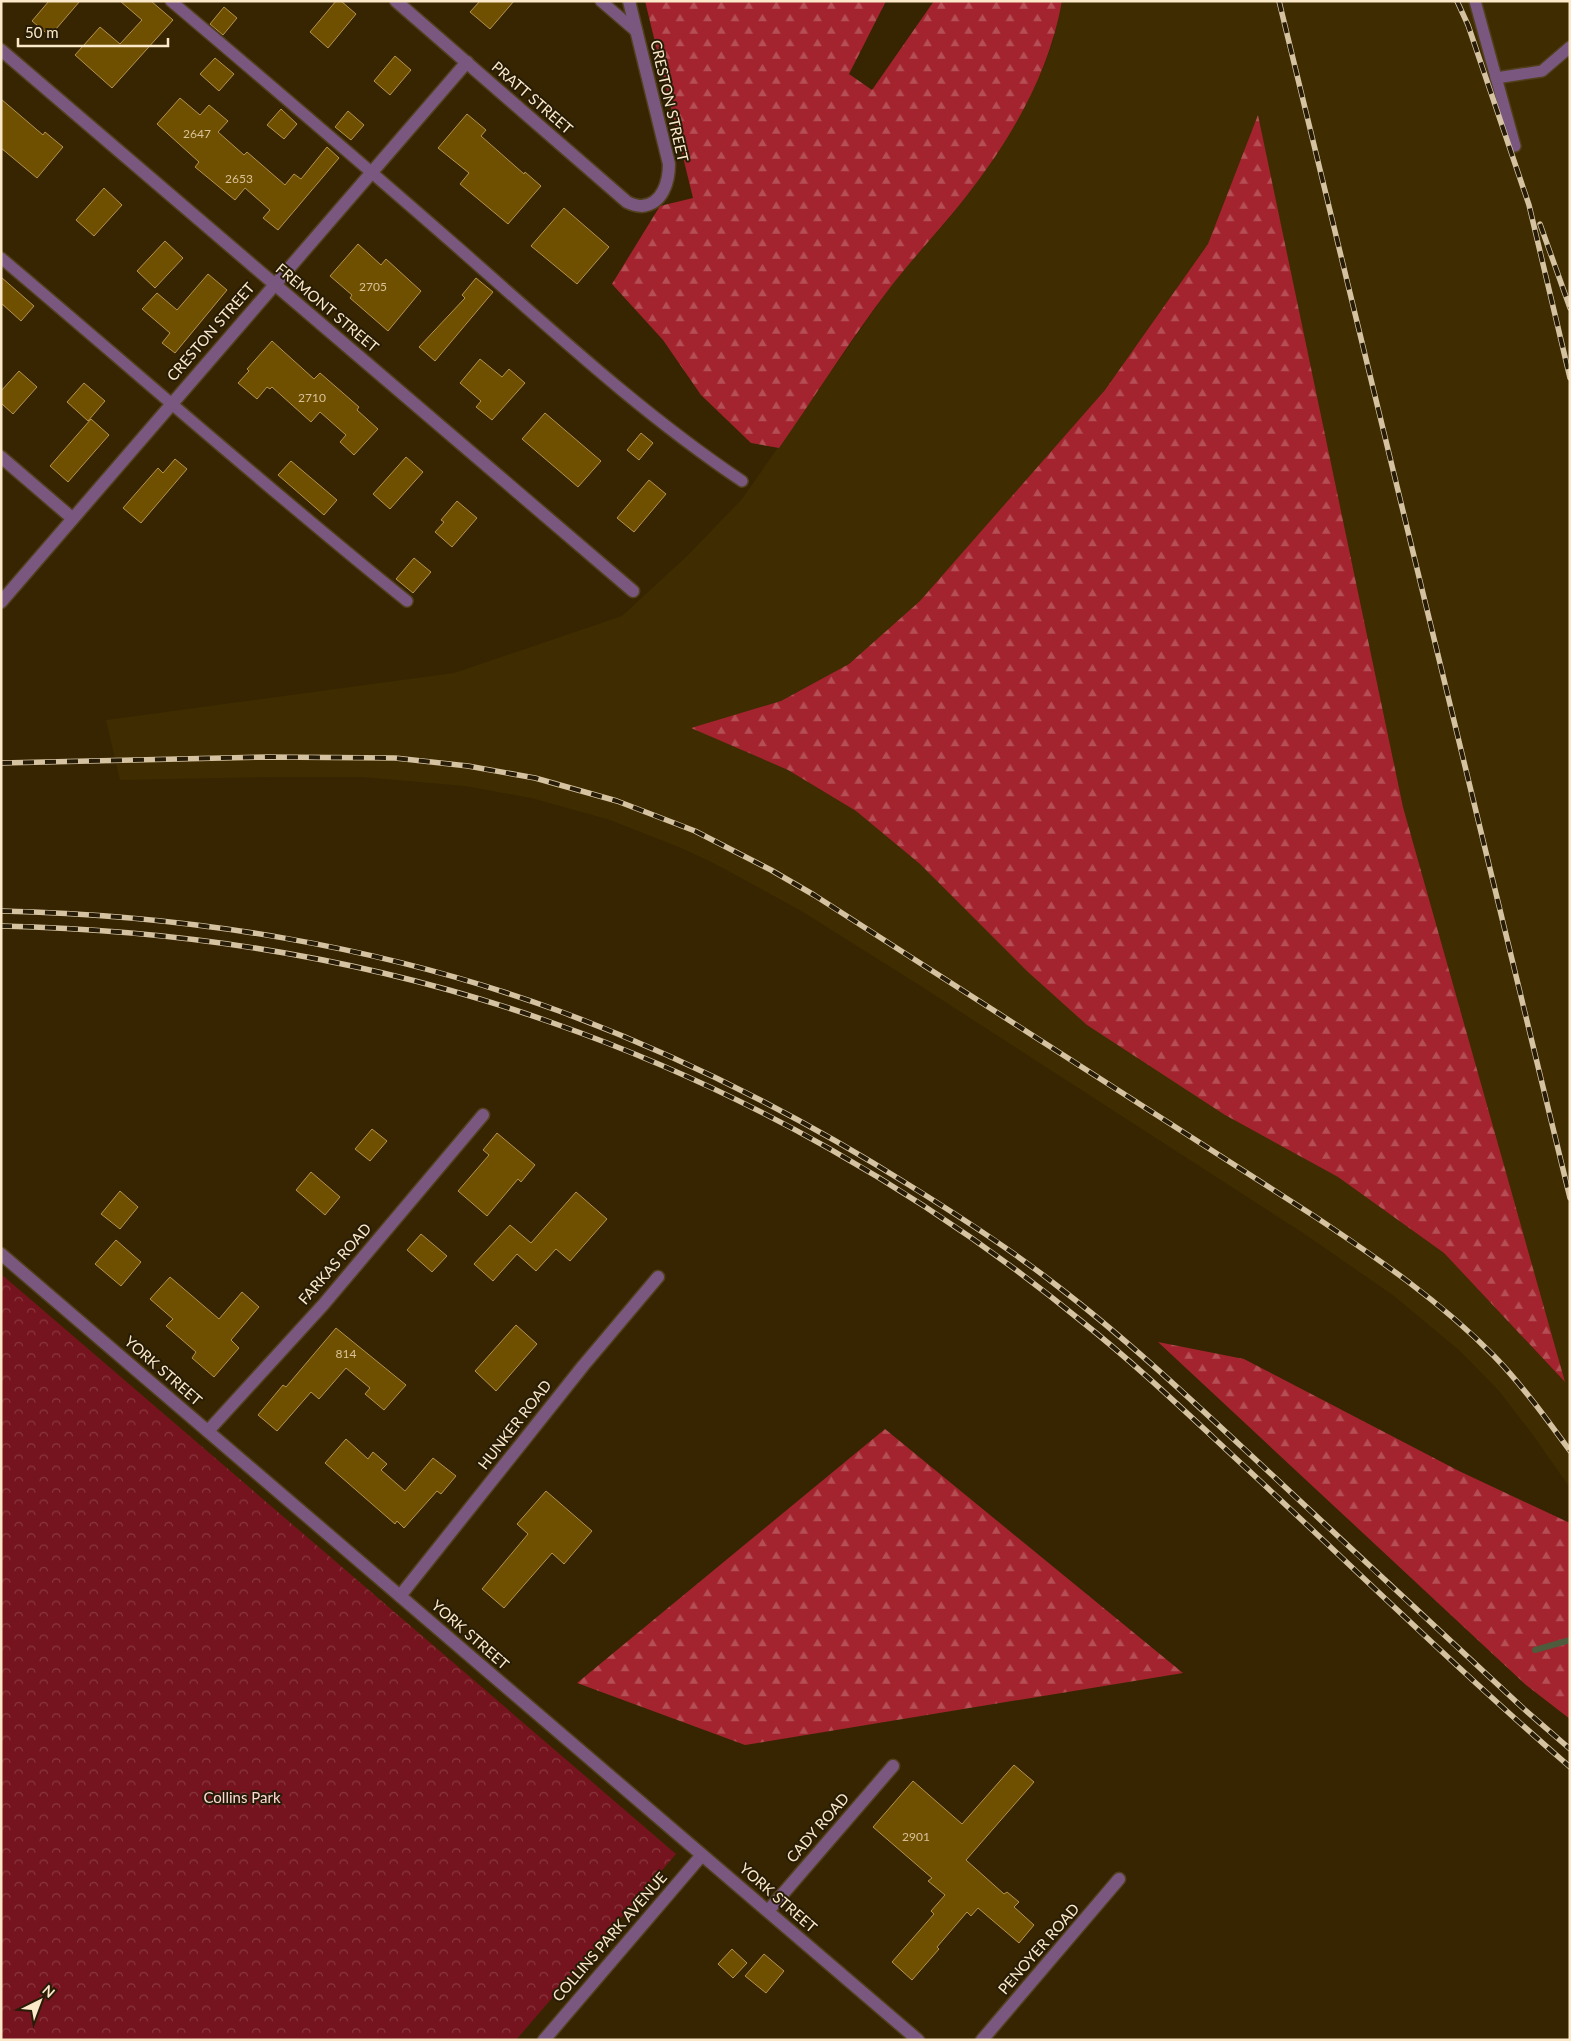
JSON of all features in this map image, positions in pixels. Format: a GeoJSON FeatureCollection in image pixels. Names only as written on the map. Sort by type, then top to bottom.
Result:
{"type":"FeatureCollection","features":[{"type":"Feature","properties":{"kind":"street","name":"PRATT STREET"},"geometry":{"type":"LineString","coordinates":[[396,1],[627,202],[641,206],[652,203]]}},
{"type":"Feature","properties":{"kind":"street","name":"CRESTON STREET"},"geometry":{"type":"LineString","coordinates":[[629,1],[669,164],[669,176],[665,189],[652,203]]}},
{"type":"Feature","properties":{"kind":"street","name":"FREMONT STREET"},"geometry":{"type":"LineString","coordinates":[[1,50],[633,591]]}},
{"type":"Feature","properties":{"kind":"street","name":"CRESTON STREET"},"geometry":{"type":"LineString","coordinates":[[1,602],[467,62]]}},
{"type":"Feature","properties":{"kind":"street"},"geometry":{"type":"LineString","coordinates":[[1,458],[72,518]]}},
{"type":"Feature","properties":{"kind":"street","name":"FARKAS ROAD"},"geometry":{"type":"LineString","coordinates":[[208,1431],[323,1305],[483,1115]]}},
{"type":"Feature","properties":{"kind":"street","name":"YORK STREET"},"geometry":{"type":"LineString","coordinates":[[1,1254],[918,2040]]}},
{"type":"Feature","properties":{"kind":"street","name":"HUNKER ROAD"},"geometry":{"type":"LineString","coordinates":[[400,1596],[583,1366],[658,1277]]}},
{"type":"Feature","properties":{"kind":"street","name":"CADY ROAD"},"geometry":{"type":"LineString","coordinates":[[768,1911],[893,1766]]}},
{"type":"Feature","properties":{"kind":"street","name":"COLLINS PARK AVENUE"},"geometry":{"type":"LineString","coordinates":[[544,2040],[702,1855]]}},
{"type":"Feature","properties":{"kind":"street","name":"PENOYER ROAD"},"geometry":{"type":"LineString","coordinates":[[982,2040],[1120,1880]]}},
{"type":"Feature","properties":{"kind":"lane"},"geometry":{"type":"LineString","coordinates":[[171,1],[372,172],[588,362],[699,452],[742,481]]}},
{"type":"Feature","properties":{"kind":"lane"},"geometry":{"type":"LineString","coordinates":[[602,1],[637,32]]}},
{"type":"Feature","properties":{"kind":"lane"},"geometry":{"type":"LineString","coordinates":[[1475,1],[1515,146]]}},
{"type":"Feature","properties":{"kind":"lane"},"geometry":{"type":"LineString","coordinates":[[1496,78],[1542,71],[1570,47]]}},
{"type":"Feature","properties":{"kind":"lane"},"geometry":{"type":"LineString","coordinates":[[1,258],[172,402],[307,520],[407,600]]}},
{"type":"Feature","properties":{"kind":"shaded area"},"geometry":{"type":"Polygon","coordinates":[[[1062,1],[1570,1],[1570,1488],[1499,1391],[1460,1351],[1394,1296],[1303,1233],[919,985],[803,912],[721,867],[686,850],[610,820],[531,798],[465,786],[362,777],[120,780],[106,720],[454,673],[622,616],[687,556],[742,499],[888,290],[909,263],[951,216],[985,171],[1015,125],[1044,66],[1053,41],[1062,1]],[[1258,116],[1208,244],[1105,390],[920,602],[849,664],[781,701],[692,728],[788,770],[856,811],[1225,1115],[1338,1177],[1444,1253],[1564,1381],[1403,807],[1258,116]]]}},
{"type":"Feature","properties":{"kind":"green space"},"geometry":{"type":"Polygon","coordinates":[[[645,1],[886,1],[849,74],[872,90],[934,1],[1062,1],[1046,59],[1021,114],[1006,140],[971,190],[889,289],[779,448],[751,443],[701,395],[663,340],[612,284],[660,206],[693,198],[645,1]]]}},
{"type":"Feature","properties":{"kind":"green space"},"geometry":{"type":"Polygon","coordinates":[[[1258,115],[1403,807],[1565,1382],[1444,1253],[1338,1177],[1225,1115],[1087,1025],[1028,972],[920,864],[856,811],[788,770],[691,728],[781,701],[849,664],[920,601],[1105,390],[1208,244],[1258,115]]]}},
{"type":"Feature","properties":{"kind":"green space","name":"Collins Park"},"geometry":{"type":"Polygon","coordinates":[[[1,1274],[676,1854],[516,2040],[1,2040],[1,1274]]]}},
{"type":"Feature","properties":{"kind":"green space"},"geometry":{"type":"Polygon","coordinates":[[[1158,1342],[1244,1359],[1459,1471],[1570,1523],[1570,1719],[1526,1685],[1158,1342]]]}},
{"type":"Feature","properties":{"kind":"green space"},"geometry":{"type":"Polygon","coordinates":[[[885,1429],[1183,1673],[745,1745],[577,1683],[885,1429]]]}},
{"type":"Feature","properties":{"kind":"building"},"geometry":{"type":"Polygon","coordinates":[[[49,1],[80,1],[50,36],[32,21],[49,1]]]}},
{"type":"Feature","properties":{"kind":"building"},"geometry":{"type":"Polygon","coordinates":[[[120,1],[151,1],[173,20],[112,88],[75,55],[100,27],[120,44],[142,20],[120,1]]]}},
{"type":"Feature","properties":{"kind":"building"},"geometry":{"type":"Polygon","coordinates":[[[336,1],[341,1],[356,14],[328,48],[310,32],[336,1]]]}},
{"type":"Feature","properties":{"kind":"building"},"geometry":{"type":"Polygon","coordinates":[[[480,1],[514,1],[490,29],[470,12],[480,1]]]}},
{"type":"Feature","properties":{"kind":"building"},"geometry":{"type":"Polygon","coordinates":[[[224,7],[237,18],[223,35],[210,24],[224,7]]]}},
{"type":"Feature","properties":{"kind":"building"},"geometry":{"type":"Polygon","coordinates":[[[395,56],[411,70],[390,95],[374,81],[395,56]]]}},
{"type":"Feature","properties":{"kind":"building"},"geometry":{"type":"Polygon","coordinates":[[[215,58],[234,74],[219,91],[200,74],[215,58]]]}},
{"type":"Feature","properties":{"kind":"building"},"geometry":{"type":"Polygon","coordinates":[[[180,98],[200,115],[209,105],[228,121],[218,132],[244,155],[247,152],[285,185],[294,174],[301,179],[327,147],[339,158],[278,230],[263,218],[270,210],[245,188],[235,200],[195,167],[199,162],[157,124],[180,98]]]}},
{"type":"Feature","properties":{"kind":"building"},"geometry":{"type":"Polygon","coordinates":[[[1,99],[43,135],[45,132],[63,147],[37,178],[1,148],[1,99]]]}},
{"type":"Feature","properties":{"kind":"building"},"geometry":{"type":"Polygon","coordinates":[[[281,109],[297,124],[284,139],[267,125],[281,109]]]}},
{"type":"Feature","properties":{"kind":"building"},"geometry":{"type":"Polygon","coordinates":[[[348,111],[364,125],[351,140],[335,127],[348,111]]]}},
{"type":"Feature","properties":{"kind":"building"},"geometry":{"type":"Polygon","coordinates":[[[467,114],[486,130],[481,136],[524,174],[525,172],[541,186],[508,224],[460,184],[469,173],[438,148],[467,114]]]}},
{"type":"Feature","properties":{"kind":"building"},"geometry":{"type":"Polygon","coordinates":[[[104,188],[122,205],[94,236],[76,220],[104,188]]]}},
{"type":"Feature","properties":{"kind":"building"},"geometry":{"type":"Polygon","coordinates":[[[564,208],[609,247],[577,284],[531,246],[564,208]]]}},
{"type":"Feature","properties":{"kind":"building"},"geometry":{"type":"Polygon","coordinates":[[[165,241],[183,258],[155,288],[137,271],[165,241]]]}},
{"type":"Feature","properties":{"kind":"building"},"geometry":{"type":"Polygon","coordinates":[[[358,244],[381,265],[386,259],[421,291],[388,331],[350,298],[352,295],[330,276],[358,244]]]}},
{"type":"Feature","properties":{"kind":"building"},"geometry":{"type":"Polygon","coordinates":[[[208,274],[227,290],[175,353],[162,343],[170,333],[142,309],[157,293],[177,310],[208,274]]]}},
{"type":"Feature","properties":{"kind":"building"},"geometry":{"type":"Polygon","coordinates":[[[1,277],[34,306],[21,321],[1,303],[1,277]]]}},
{"type":"Feature","properties":{"kind":"building"},"geometry":{"type":"Polygon","coordinates":[[[476,278],[493,292],[435,361],[419,347],[465,298],[462,295],[476,278]]]}},
{"type":"Feature","properties":{"kind":"building"},"geometry":{"type":"Polygon","coordinates":[[[272,341],[314,379],[320,373],[359,407],[357,410],[378,429],[354,455],[340,442],[346,435],[320,412],[311,422],[272,387],[270,389],[267,387],[257,399],[238,383],[249,371],[247,369],[272,341]]]}},
{"type":"Feature","properties":{"kind":"building"},"geometry":{"type":"Polygon","coordinates":[[[480,359],[502,377],[509,369],[525,383],[492,420],[476,407],[481,401],[460,383],[480,359]]]}},
{"type":"Feature","properties":{"kind":"building"},"geometry":{"type":"Polygon","coordinates":[[[19,371],[37,387],[13,414],[1,403],[1,391],[19,371]]]}},
{"type":"Feature","properties":{"kind":"building"},"geometry":{"type":"Polygon","coordinates":[[[84,383],[105,401],[88,421],[67,402],[84,383]]]}},
{"type":"Feature","properties":{"kind":"building"},"geometry":{"type":"Polygon","coordinates":[[[545,413],[601,461],[578,487],[522,439],[545,413]]]}},
{"type":"Feature","properties":{"kind":"building"},"geometry":{"type":"Polygon","coordinates":[[[91,419],[109,435],[68,482],[50,466],[91,419]]]}},
{"type":"Feature","properties":{"kind":"building"},"geometry":{"type":"Polygon","coordinates":[[[641,433],[653,443],[639,460],[627,450],[641,433]]]}},
{"type":"Feature","properties":{"kind":"building"},"geometry":{"type":"Polygon","coordinates":[[[406,457],[423,472],[390,509],[373,494],[406,457]]]}},
{"type":"Feature","properties":{"kind":"building"},"geometry":{"type":"Polygon","coordinates":[[[175,459],[187,469],[141,523],[123,508],[158,468],[163,473],[175,459]]]}},
{"type":"Feature","properties":{"kind":"building"},"geometry":{"type":"Polygon","coordinates":[[[291,461],[337,500],[324,515],[278,475],[291,461]]]}},
{"type":"Feature","properties":{"kind":"building"},"geometry":{"type":"Polygon","coordinates":[[[649,480],[666,494],[634,532],[617,518],[649,480]]]}},
{"type":"Feature","properties":{"kind":"building"},"geometry":{"type":"Polygon","coordinates":[[[457,501],[477,518],[452,547],[435,532],[444,522],[441,520],[457,501]]]}},
{"type":"Feature","properties":{"kind":"building"},"geometry":{"type":"Polygon","coordinates":[[[414,558],[431,572],[413,593],[396,579],[414,558]]]}},
{"type":"Feature","properties":{"kind":"building"},"geometry":{"type":"Polygon","coordinates":[[[372,1129],[387,1141],[370,1161],[355,1149],[372,1129]]]}},
{"type":"Feature","properties":{"kind":"building"},"geometry":{"type":"Polygon","coordinates":[[[497,1133],[535,1165],[521,1182],[518,1179],[487,1216],[458,1191],[489,1155],[483,1150],[497,1133]]]}},
{"type":"Feature","properties":{"kind":"building"},"geometry":{"type":"Polygon","coordinates":[[[311,1172],[340,1197],[325,1215],[296,1190],[311,1172]]]}},
{"type":"Feature","properties":{"kind":"building"},"geometry":{"type":"Polygon","coordinates":[[[120,1191],[138,1207],[120,1229],[101,1214],[120,1191]]]}},
{"type":"Feature","properties":{"kind":"building"},"geometry":{"type":"Polygon","coordinates":[[[576,1192],[607,1219],[570,1261],[556,1249],[536,1271],[517,1254],[493,1281],[474,1264],[510,1225],[531,1243],[576,1192]]]}},
{"type":"Feature","properties":{"kind":"building"},"geometry":{"type":"Polygon","coordinates":[[[421,1234],[447,1256],[432,1272],[407,1250],[421,1234]]]}},
{"type":"Feature","properties":{"kind":"building"},"geometry":{"type":"Polygon","coordinates":[[[116,1240],[141,1262],[121,1286],[95,1264],[116,1240]]]}},
{"type":"Feature","properties":{"kind":"building"},"geometry":{"type":"Polygon","coordinates":[[[170,1277],[219,1319],[242,1292],[259,1307],[231,1340],[239,1348],[214,1377],[192,1358],[196,1352],[166,1326],[173,1319],[150,1299],[170,1277]]]}},
{"type":"Feature","properties":{"kind":"building"},"geometry":{"type":"Polygon","coordinates":[[[516,1325],[537,1344],[496,1391],[475,1371],[516,1325]]]}},
{"type":"Feature","properties":{"kind":"building"},"geometry":{"type":"Polygon","coordinates":[[[336,1328],[406,1385],[384,1410],[365,1394],[370,1388],[346,1368],[319,1399],[311,1392],[277,1431],[258,1415],[283,1385],[286,1387],[336,1328]]]}},
{"type":"Feature","properties":{"kind":"building"},"geometry":{"type":"Polygon","coordinates":[[[346,1439],[368,1459],[373,1452],[387,1464],[381,1470],[405,1491],[433,1458],[456,1476],[441,1494],[437,1491],[404,1528],[397,1521],[395,1524],[325,1463],[346,1439]]]}},
{"type":"Feature","properties":{"kind":"building"},"geometry":{"type":"Polygon","coordinates":[[[546,1491],[592,1531],[564,1564],[552,1553],[504,1608],[482,1589],[528,1534],[517,1524],[546,1491]]]}},
{"type":"Feature","properties":{"kind":"building"},"geometry":{"type":"Polygon","coordinates":[[[1014,1765],[1034,1782],[966,1860],[1004,1894],[1007,1892],[1019,1902],[1014,1907],[1034,1925],[1019,1943],[978,1908],[971,1916],[967,1912],[912,1980],[892,1962],[934,1914],[931,1911],[945,1895],[928,1881],[932,1878],[873,1827],[913,1781],[962,1824],[1014,1765]]]}},
{"type":"Feature","properties":{"kind":"building"},"geometry":{"type":"Polygon","coordinates":[[[732,1949],[747,1963],[733,1978],[718,1964],[732,1949]]]}},
{"type":"Feature","properties":{"kind":"building"},"geometry":{"type":"Polygon","coordinates":[[[764,1954],[784,1971],[766,1993],[745,1976],[764,1954]]]}},
{"type":"Feature","properties":{"kind":"waterway"},"geometry":{"type":"LineString","coordinates":[[1535,1650],[1570,1640]]}},
{"type":"Feature","properties":{"kind":"railway"},"geometry":{"type":"LineString","coordinates":[[1279,1],[1570,1198]]}},
{"type":"Feature","properties":{"kind":"railway"},"geometry":{"type":"LineString","coordinates":[[1457,1],[1468,25],[1529,205],[1570,378]]}},
{"type":"Feature","properties":{"kind":"railway"},"geometry":{"type":"LineString","coordinates":[[1540,224],[1570,308]]}},
{"type":"Feature","properties":{"kind":"railway"},"geometry":{"type":"LineString","coordinates":[[1,763],[267,757],[395,758],[468,766],[535,778],[617,801],[695,831],[771,870],[814,895],[1314,1216],[1384,1264],[1452,1317],[1494,1356],[1524,1390],[1570,1451]]}},
{"type":"Feature","properties":{"kind":"railway"},"geometry":{"type":"LineString","coordinates":[[1,911],[143,919],[214,927],[284,938],[424,969],[492,988],[605,1029],[650,1047],[782,1111],[867,1160],[965,1221],[1038,1271],[1084,1307],[1192,1400],[1524,1709],[1570,1749]]}},
{"type":"Feature","properties":{"kind":"railway"},"geometry":{"type":"LineString","coordinates":[[1,926],[141,934],[211,942],[281,952],[418,982],[486,1001],[553,1023],[693,1079],[762,1112],[895,1188],[959,1229],[1021,1273],[1080,1320],[1164,1392],[1447,1656],[1570,1767]]}}]}
